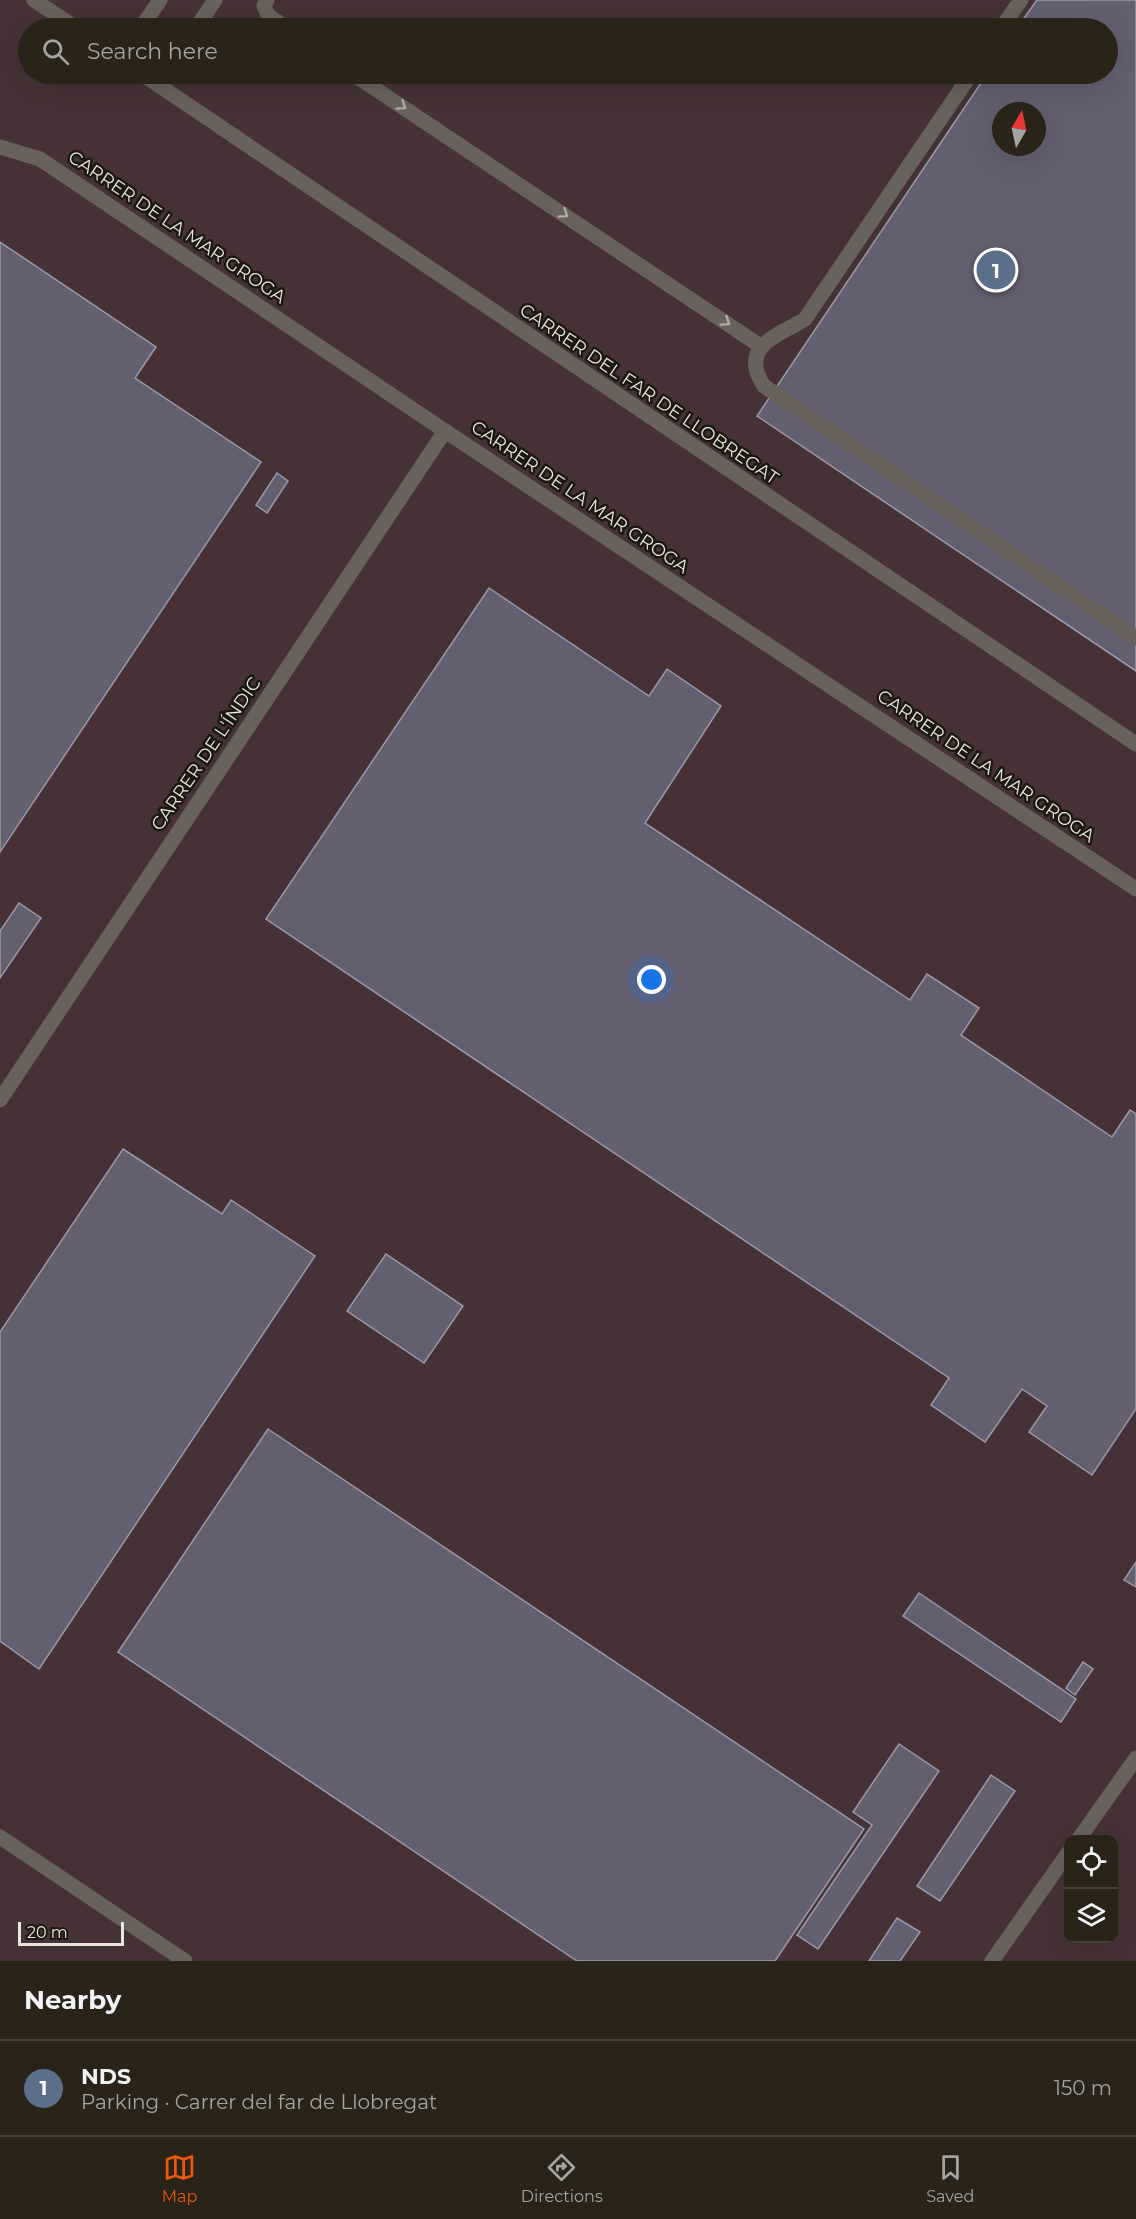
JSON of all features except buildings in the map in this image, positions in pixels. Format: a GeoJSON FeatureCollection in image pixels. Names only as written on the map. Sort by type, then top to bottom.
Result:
{"type":"FeatureCollection","features":[{"type":"Feature","properties":{"kind":"street"},"geometry":{"type":"LineString","coordinates":[[34,0],[61,18]]}},
{"type":"Feature","properties":{"kind":"street"},"geometry":{"type":"LineString","coordinates":[[148,18],[160,0]]}},
{"type":"Feature","properties":{"kind":"street"},"geometry":{"type":"LineString","coordinates":[[203,18],[215,0]]}},
{"type":"Feature","properties":{"kind":"street"},"geometry":{"type":"LineString","coordinates":[[267,0],[264,6],[272,18]]}},
{"type":"Feature","properties":{"kind":"street"},"geometry":{"type":"LineString","coordinates":[[1008,18],[1021,0]]}},
{"type":"Feature","properties":{"kind":"street","name":"CARRER DEL FAR DE LLOBREGAT"},"geometry":{"type":"LineString","coordinates":[[169,84],[1136,744]]}},
{"type":"Feature","properties":{"kind":"street"},"geometry":{"type":"LineString","coordinates":[[368,84],[762,347]]}},
{"type":"Feature","properties":{"kind":"street"},"geometry":{"type":"LineString","coordinates":[[964,84],[805,319],[777,332],[762,347],[756,367],[765,387],[1136,638]]}},
{"type":"Feature","properties":{"kind":"street","name":"CARRER DE LA MAR GROGA"},"geometry":{"type":"LineString","coordinates":[[0,147],[40,159],[445,431],[1136,889]]}},
{"type":"Feature","properties":{"kind":"street","name":"CARRER DE L'ÍNDIC"},"geometry":{"type":"LineString","coordinates":[[0,1100],[445,431]]}},
{"type":"Feature","properties":{"kind":"street"},"geometry":{"type":"LineString","coordinates":[[1081,1835],[1136,1758]]}},
{"type":"Feature","properties":{"kind":"street"},"geometry":{"type":"LineString","coordinates":[[0,1837],[185,1961]]}},
{"type":"Feature","properties":{"kind":"street"},"geometry":{"type":"LineString","coordinates":[[992,1961],[1064,1859]]}},
{"type":"Feature","properties":{"kind":"shaded area"},"geometry":{"type":"Polygon","coordinates":[[[0,0],[1136,0],[1136,1961],[0,1961],[0,0]]]}},
{"type":"Feature","properties":{"kind":"place","name":"NDS"},"geometry":{"type":"Point","coordinates":[996,270]}}]}
